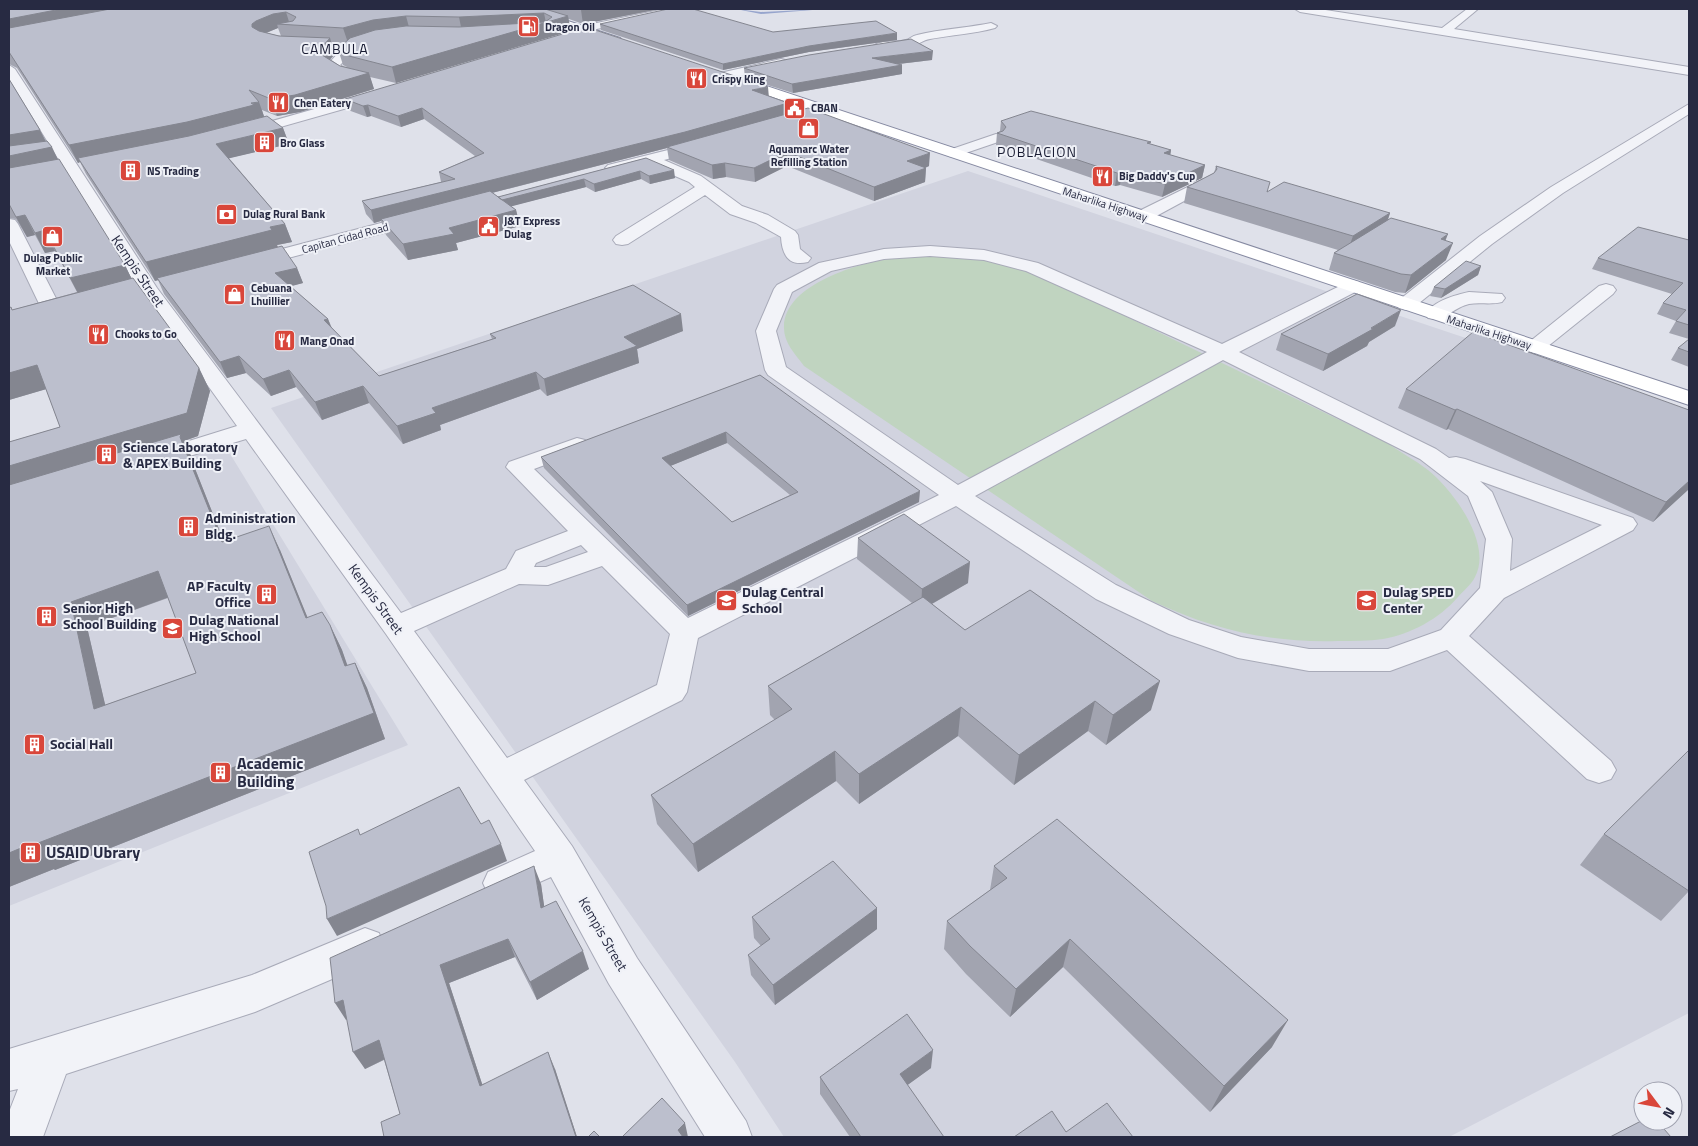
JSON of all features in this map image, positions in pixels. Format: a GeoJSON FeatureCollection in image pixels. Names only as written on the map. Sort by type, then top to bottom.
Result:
{"type":"FeatureCollection","features":[{"type":"Feature","properties":{"kind":"highway"},"geometry":{"type":"LineString","coordinates":[[521,9],[579,31],[634,46]]}},
{"type":"Feature","properties":{"kind":"highway","name":"Maharlika Highway"},"geometry":{"type":"LineString","coordinates":[[706,70],[1689,398]]}},
{"type":"Feature","properties":{"kind":"street"},"geometry":{"type":"LineString","coordinates":[[551,32],[579,31],[679,9]]}},
{"type":"Feature","properties":{"kind":"street"},"geometry":{"type":"LineString","coordinates":[[1300,9],[1689,71]]}},
{"type":"Feature","properties":{"kind":"street"},"geometry":{"type":"LineString","coordinates":[[1445,31],[1472,9]]}},
{"type":"Feature","properties":{"kind":"street"},"geometry":{"type":"LineString","coordinates":[[868,49],[911,43],[918,38],[931,35],[963,32],[990,26]]}},
{"type":"Feature","properties":{"kind":"street"},"geometry":{"type":"LineString","coordinates":[[330,48],[349,48],[386,39]]}},
{"type":"Feature","properties":{"kind":"street"},"geometry":{"type":"LineString","coordinates":[[224,139],[396,89],[349,78],[332,66],[349,48]]}},
{"type":"Feature","properties":{"kind":"street"},"geometry":{"type":"LineString","coordinates":[[724,76],[793,61]]}},
{"type":"Feature","properties":{"kind":"street","name":"Kempis Street"},"geometry":{"type":"LineString","coordinates":[[9,69],[43,121],[65,164],[149,290],[396,627],[559,857],[623,971],[730,1137]]}},
{"type":"Feature","properties":{"kind":"street"},"geometry":{"type":"LineString","coordinates":[[1406,304],[1486,240],[1557,190],[1689,108]]}},
{"type":"Feature","properties":{"kind":"street"},"geometry":{"type":"LineString","coordinates":[[797,118],[825,110]]}},
{"type":"Feature","properties":{"kind":"street"},"geometry":{"type":"LineString","coordinates":[[954,153],[996,138]]}},
{"type":"Feature","properties":{"kind":"street"},"geometry":{"type":"LineString","coordinates":[[593,173],[721,140]]}},
{"type":"Feature","properties":{"kind":"street"},"geometry":{"type":"LineString","coordinates":[[649,159],[695,179],[736,210],[762,219],[789,235],[791,252],[802,258]]}},
{"type":"Feature","properties":{"kind":"street"},"geometry":{"type":"LineString","coordinates":[[1143,216],[1204,184]]}},
{"type":"Feature","properties":{"kind":"street"},"geometry":{"type":"LineString","coordinates":[[622,240],[705,188]]}},
{"type":"Feature","properties":{"kind":"street","name":"Capitan Cidad Road"},"geometry":{"type":"LineString","coordinates":[[234,268],[434,214]]}},
{"type":"Feature","properties":{"kind":"street"},"geometry":{"type":"LineString","coordinates":[[9,224],[55,314]]}},
{"type":"Feature","properties":{"kind":"street"},"geometry":{"type":"LineString","coordinates":[[930,251],[984,255],[1032,267],[1223,352],[1428,454],[1624,524],[1494,591],[1451,637],[1390,660],[1309,660],[1238,647],[1179,627],[1106,592],[767,373],[766,331],[784,289],[825,267],[884,254],[930,251]]}},
{"type":"Feature","properties":{"kind":"street"},"geometry":{"type":"LineString","coordinates":[[685,632],[958,496],[1223,352],[1352,286]]}},
{"type":"Feature","properties":{"kind":"street"},"geometry":{"type":"LineString","coordinates":[[1535,347],[1606,290]]}},
{"type":"Feature","properties":{"kind":"street"},"geometry":{"type":"LineString","coordinates":[[1435,314],[1456,300],[1469,296],[1495,298]]}},
{"type":"Feature","properties":{"kind":"street"},"geometry":{"type":"LineString","coordinates":[[130,467],[252,429]]}},
{"type":"Feature","properties":{"kind":"street"},"geometry":{"type":"LineString","coordinates":[[601,436],[518,467],[685,632]]}},
{"type":"Feature","properties":{"kind":"street"},"geometry":{"type":"LineString","coordinates":[[1428,454],[1479,492],[1498,539],[1494,591]]}},
{"type":"Feature","properties":{"kind":"street"},"geometry":{"type":"LineString","coordinates":[[516,575],[526,557],[585,534]]}},
{"type":"Feature","properties":{"kind":"street"},"geometry":{"type":"LineString","coordinates":[[396,627],[516,575],[548,576],[607,555]]}},
{"type":"Feature","properties":{"kind":"street"},"geometry":{"type":"LineString","coordinates":[[502,776],[671,692],[685,632]]}},
{"type":"Feature","properties":{"kind":"street"},"geometry":{"type":"LineString","coordinates":[[1451,637],[1599,770]]}},
{"type":"Feature","properties":{"kind":"street"},"geometry":{"type":"LineString","coordinates":[[468,898],[559,857]]}},
{"type":"Feature","properties":{"kind":"street"},"geometry":{"type":"LineString","coordinates":[[9,1070],[255,993],[396,932]]}},
{"type":"Feature","properties":{"kind":"street"},"geometry":{"type":"LineString","coordinates":[[21,1137],[51,1058]]}},
{"type":"Feature","properties":{"kind":"shaded area","name":"Dulag SPED Center"},"geometry":{"type":"Polygon","coordinates":[[[968,171],[1689,413],[1689,1013],[1449,1137],[784,1137],[735,1062],[271,408],[968,171]]]}},
{"type":"Feature","properties":{"kind":"shaded area","name":"Dulag Public Market"},"geometry":{"type":"Polygon","coordinates":[[[9,187],[127,287],[9,316],[9,187]]]}},
{"type":"Feature","properties":{"kind":"shaded area","name":"Dulag National High School"},"geometry":{"type":"Polygon","coordinates":[[[224,444],[408,745],[9,906],[9,511],[224,444]]]}},
{"type":"Feature","properties":{"kind":"green space"},"geometry":{"type":"Polygon","coordinates":[[[906,257],[983,259],[1029,271],[1387,443],[1428,470],[1459,504],[1475,534],[1479,549],[1479,564],[1475,577],[1450,605],[1433,619],[1393,637],[1372,640],[1289,640],[1242,633],[1198,620],[1152,601],[804,366],[790,348],[784,332],[787,312],[795,300],[821,281],[853,267],[882,260],[906,257]]]}},
{"type":"Feature","properties":{"kind":"building"},"geometry":{"type":"Polygon","coordinates":[[[9,9],[61,9],[9,19],[9,9]]]}},
{"type":"Feature","properties":{"kind":"building"},"geometry":{"type":"Polygon","coordinates":[[[110,9],[545,9],[568,16],[392,67],[349,56],[338,49],[350,38],[375,30],[406,26],[459,27],[545,22],[552,17],[544,13],[459,17],[406,16],[373,20],[343,28],[277,24],[293,21],[296,17],[286,12],[273,14],[256,21],[252,24],[252,27],[259,31],[279,36],[330,38],[320,49],[322,55],[340,66],[369,73],[295,95],[271,99],[249,90],[259,102],[251,103],[254,105],[187,122],[69,145],[9,52],[9,28],[110,9]]]}},
{"type":"Feature","properties":{"kind":"building"},"geometry":{"type":"Polygon","coordinates":[[[668,9],[693,9],[773,32],[876,21],[897,33],[809,46],[723,64],[600,24],[668,9]]]}},
{"type":"Feature","properties":{"kind":"building"},"geometry":{"type":"Polygon","coordinates":[[[586,27],[768,87],[752,90],[788,103],[685,132],[371,210],[362,201],[455,179],[439,172],[484,153],[422,108],[398,116],[345,99],[586,27]]]}},
{"type":"Feature","properties":{"kind":"building"},"geometry":{"type":"Polygon","coordinates":[[[911,39],[933,51],[872,58],[902,65],[792,84],[744,68],[809,55],[911,39]]]}},
{"type":"Feature","properties":{"kind":"building"},"geometry":{"type":"Polygon","coordinates":[[[9,79],[40,130],[9,135],[9,79]]]}},
{"type":"Feature","properties":{"kind":"building"},"geometry":{"type":"Polygon","coordinates":[[[808,108],[930,153],[907,161],[926,168],[874,187],[787,152],[754,168],[725,163],[712,165],[667,147],[808,108]]]}},
{"type":"Feature","properties":{"kind":"building"},"geometry":{"type":"Polygon","coordinates":[[[1031,111],[1151,142],[1147,143],[1171,150],[1164,153],[1205,165],[1165,184],[1117,173],[997,133],[1003,131],[1006,127],[1001,121],[1031,111]]]}},
{"type":"Feature","properties":{"kind":"building"},"geometry":{"type":"Polygon","coordinates":[[[267,116],[283,128],[216,144],[285,224],[270,227],[272,230],[146,262],[78,158],[189,136],[267,116]]]}},
{"type":"Feature","properties":{"kind":"building"},"geometry":{"type":"Polygon","coordinates":[[[47,141],[52,147],[9,156],[9,146],[47,141]]]}},
{"type":"Feature","properties":{"kind":"building"},"geometry":{"type":"Polygon","coordinates":[[[646,158],[674,170],[649,176],[640,171],[594,184],[584,179],[502,200],[498,197],[646,158]]]}},
{"type":"Feature","properties":{"kind":"building"},"geometry":{"type":"Polygon","coordinates":[[[59,159],[125,265],[70,278],[45,230],[35,233],[25,215],[16,217],[9,204],[9,168],[59,159]]]}},
{"type":"Feature","properties":{"kind":"building"},"geometry":{"type":"Polygon","coordinates":[[[1216,166],[1270,182],[1267,192],[1284,182],[1390,213],[1353,236],[1187,187],[1214,173],[1217,169],[1216,166]]]}},
{"type":"Feature","properties":{"kind":"building"},"geometry":{"type":"Polygon","coordinates":[[[490,191],[516,210],[449,228],[454,234],[403,244],[381,219],[490,191]]]}},
{"type":"Feature","properties":{"kind":"building"},"geometry":{"type":"Polygon","coordinates":[[[1391,218],[1448,234],[1441,239],[1453,243],[1411,275],[1401,274],[1334,253],[1391,218]]]}},
{"type":"Feature","properties":{"kind":"building"},"geometry":{"type":"Polygon","coordinates":[[[1638,227],[1689,240],[1689,325],[1676,321],[1686,310],[1663,303],[1683,283],[1598,258],[1638,227]]]}},
{"type":"Feature","properties":{"kind":"building"},"geometry":{"type":"Polygon","coordinates":[[[282,246],[297,268],[275,273],[328,319],[324,320],[379,376],[496,338],[490,334],[633,285],[681,314],[624,337],[637,346],[544,379],[536,372],[432,408],[436,413],[397,426],[363,386],[315,402],[289,370],[263,379],[239,356],[220,362],[157,278],[282,246]]]}},
{"type":"Feature","properties":{"kind":"building"},"geometry":{"type":"Polygon","coordinates":[[[1466,261],[1481,266],[1445,289],[1434,287],[1466,261]]]}},
{"type":"Feature","properties":{"kind":"building"},"geometry":{"type":"Polygon","coordinates":[[[133,278],[199,368],[187,413],[9,466],[9,442],[60,427],[37,365],[9,373],[9,308],[11,307],[12,310],[133,278]]]}},
{"type":"Feature","properties":{"kind":"building"},"geometry":{"type":"Polygon","coordinates":[[[1357,294],[1401,310],[1371,328],[1373,329],[1328,354],[1281,334],[1357,294]]]}},
{"type":"Feature","properties":{"kind":"building"},"geometry":{"type":"Polygon","coordinates":[[[1473,332],[1689,410],[1689,481],[1666,502],[1457,409],[1455,410],[1406,389],[1473,332]]]}},
{"type":"Feature","properties":{"kind":"building"},"geometry":{"type":"Polygon","coordinates":[[[1689,339],[1689,352],[1678,348],[1689,339]]]}},
{"type":"Feature","properties":{"kind":"building"},"geometry":{"type":"Polygon","coordinates":[[[760,375],[920,491],[687,605],[541,457],[760,375]],[[726,432],[662,458],[732,522],[798,492],[726,432]]]}},
{"type":"Feature","properties":{"kind":"building","name":"Dulag National High School"},"geometry":{"type":"Polygon","coordinates":[[[181,434],[180,437],[222,542],[269,526],[306,618],[322,612],[330,625],[345,666],[355,663],[374,713],[9,853],[9,485],[181,434]],[[158,571],[71,602],[94,709],[196,673],[158,571]]]}},
{"type":"Feature","properties":{"kind":"building"},"geometry":{"type":"Polygon","coordinates":[[[904,514],[970,562],[922,589],[858,538],[904,514]]]}},
{"type":"Feature","properties":{"kind":"building"},"geometry":{"type":"Polygon","coordinates":[[[1030,590],[1160,681],[1113,715],[1095,701],[1019,755],[961,707],[859,774],[835,751],[693,844],[651,795],[792,709],[768,686],[923,597],[965,630],[1030,590]]]}},
{"type":"Feature","properties":{"kind":"building"},"geometry":{"type":"Polygon","coordinates":[[[1689,750],[1689,891],[1604,834],[1689,750]]]}},
{"type":"Feature","properties":{"kind":"building"},"geometry":{"type":"Polygon","coordinates":[[[459,787],[481,824],[489,820],[501,844],[327,919],[326,906],[309,852],[358,829],[360,835],[459,787]]]}},
{"type":"Feature","properties":{"kind":"building"},"geometry":{"type":"Polygon","coordinates":[[[1057,819],[1288,1020],[1224,1086],[1070,939],[1016,989],[970,946],[947,921],[1007,878],[994,866],[1057,819]]]}},
{"type":"Feature","properties":{"kind":"building"},"geometry":{"type":"Polygon","coordinates":[[[833,861],[877,908],[773,985],[748,955],[770,939],[752,917],[833,861]]]}},
{"type":"Feature","properties":{"kind":"building"},"geometry":{"type":"Polygon","coordinates":[[[534,866],[541,908],[556,901],[583,951],[530,982],[508,939],[440,965],[480,1086],[548,1052],[576,1137],[384,1137],[381,1122],[400,1114],[379,1040],[353,1052],[343,1000],[335,1003],[330,958],[534,866]]]}},
{"type":"Feature","properties":{"kind":"building"},"geometry":{"type":"Polygon","coordinates":[[[907,1014],[933,1050],[900,1074],[944,1137],[861,1137],[820,1077],[907,1014]]]}},
{"type":"Feature","properties":{"kind":"building"},"geometry":{"type":"Polygon","coordinates":[[[662,1098],[685,1123],[678,1130],[683,1137],[622,1137],[662,1098]]]}},
{"type":"Feature","properties":{"kind":"building"},"geometry":{"type":"Polygon","coordinates":[[[1107,1103],[1133,1137],[1014,1137],[1052,1111],[1066,1132],[1107,1103]]]}},
{"type":"Feature","properties":{"kind":"building"},"geometry":{"type":"Polygon","coordinates":[[[1633,1125],[1633,1131],[1666,1131],[1671,1137],[1610,1137],[1633,1125]]]}},
{"type":"Feature","properties":{"kind":"building"},"geometry":{"type":"Polygon","coordinates":[[[594,1131],[600,1137],[588,1137],[594,1131]]]}},
{"type":"Feature","properties":{"kind":"waterway"},"geometry":{"type":"LineString","coordinates":[[738,9],[761,13],[823,9]]}},
{"type":"Feature","properties":{"kind":"place","name":"Dragon Oil"},"geometry":{"type":"Point","coordinates":[529,27]}},
{"type":"Feature","properties":{"kind":"place","name":"Crispy King"},"geometry":{"type":"Point","coordinates":[696,79]}},
{"type":"Feature","properties":{"kind":"place","name":"Chen Eatery"},"geometry":{"type":"Point","coordinates":[278,103]}},
{"type":"Feature","properties":{"kind":"place","name":"CBAN"},"geometry":{"type":"Point","coordinates":[795,108]}},
{"type":"Feature","properties":{"kind":"place","name":"Aquamarc Water Refilling Station"},"geometry":{"type":"Point","coordinates":[809,128]}},
{"type":"Feature","properties":{"kind":"place","name":"Bro Glass"},"geometry":{"type":"Point","coordinates":[264,143]}},
{"type":"Feature","properties":{"kind":"place","name":"NS Trading"},"geometry":{"type":"Point","coordinates":[131,171]}},
{"type":"Feature","properties":{"kind":"place","name":"Big Daddy's Cup"},"geometry":{"type":"Point","coordinates":[1103,176]}},
{"type":"Feature","properties":{"kind":"place","name":"Dulag Rural Bank"},"geometry":{"type":"Point","coordinates":[227,214]}},
{"type":"Feature","properties":{"kind":"place","name":"J&T Express Dulag"},"geometry":{"type":"Point","coordinates":[488,227]}},
{"type":"Feature","properties":{"kind":"place","name":"Dulag Public Market"},"geometry":{"type":"Point","coordinates":[53,237]}},
{"type":"Feature","properties":{"kind":"place","name":"Cebuana Lhuillier"},"geometry":{"type":"Point","coordinates":[235,294]}},
{"type":"Feature","properties":{"kind":"place","name":"Chooks to Go"},"geometry":{"type":"Point","coordinates":[99,334]}},
{"type":"Feature","properties":{"kind":"place","name":"Mang Onad"},"geometry":{"type":"Point","coordinates":[284,341]}},
{"type":"Feature","properties":{"kind":"place","name":"Science Laboratory & APEX Building"},"geometry":{"type":"Point","coordinates":[107,455]}},
{"type":"Feature","properties":{"kind":"place","name":"Administration Bldg."},"geometry":{"type":"Point","coordinates":[189,526]}},
{"type":"Feature","properties":{"kind":"place","name":"AP Faculty Office"},"geometry":{"type":"Point","coordinates":[267,594]}},
{"type":"Feature","properties":{"kind":"place","name":"Dulag Central School"},"geometry":{"type":"Point","coordinates":[726,600]}},
{"type":"Feature","properties":{"kind":"place","name":"Dulag SPED Center"},"geometry":{"type":"Point","coordinates":[1367,600]}},
{"type":"Feature","properties":{"kind":"place","name":"Senior High School Building"},"geometry":{"type":"Point","coordinates":[47,616]}},
{"type":"Feature","properties":{"kind":"place","name":"Dulag National High School"},"geometry":{"type":"Point","coordinates":[173,628]}},
{"type":"Feature","properties":{"kind":"place","name":"Social Hall"},"geometry":{"type":"Point","coordinates":[34,744]}},
{"type":"Feature","properties":{"kind":"place","name":"Academic Building"},"geometry":{"type":"Point","coordinates":[221,772]}},
{"type":"Feature","properties":{"kind":"place","name":"USAID Ubrary"},"geometry":{"type":"Point","coordinates":[30,852]}},
{"type":"Feature","properties":{"kind":"district","name":"CAMBULA"},"geometry":{"type":"Point","coordinates":[335,49]}},
{"type":"Feature","properties":{"kind":"district","name":"POBLACION"},"geometry":{"type":"Point","coordinates":[1037,152]}}]}
